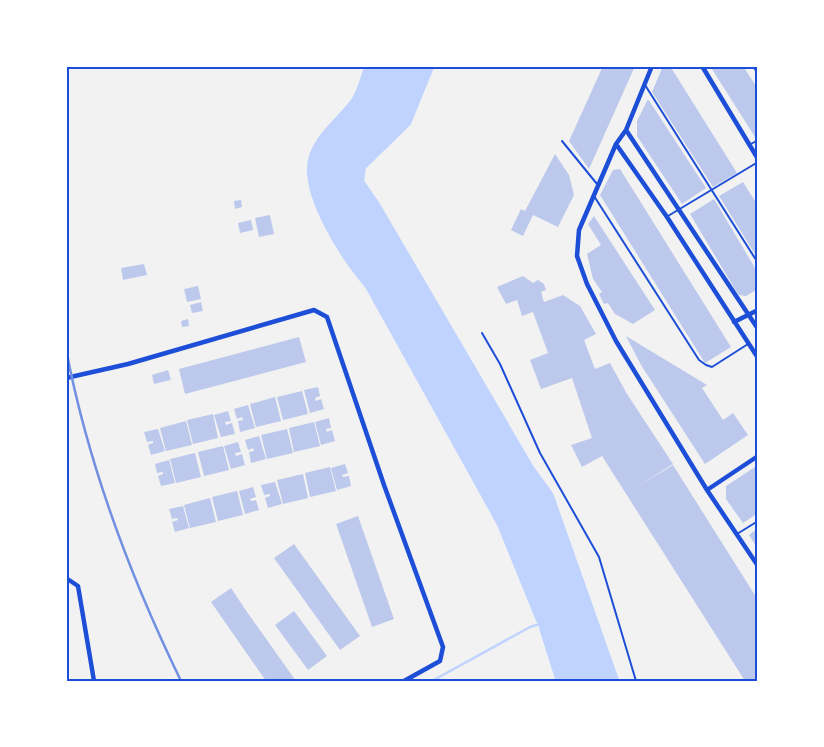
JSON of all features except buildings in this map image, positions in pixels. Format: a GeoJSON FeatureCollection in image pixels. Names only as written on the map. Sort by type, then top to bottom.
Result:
{"type":"FeatureCollection","features":[{"type":"Feature","properties":{"kind":"street"},"geometry":{"type":"LineString","coordinates":[[652,66],[626,130],[616,144],[579,230],[577,256],[580,268],[616,342],[707,490],[758,566]]}},
{"type":"Feature","properties":{"kind":"street"},"geometry":{"type":"LineString","coordinates":[[702,66],[758,161]]}},
{"type":"Feature","properties":{"kind":"street"},"geometry":{"type":"LineString","coordinates":[[626,130],[758,329]]}},
{"type":"Feature","properties":{"kind":"street"},"geometry":{"type":"LineString","coordinates":[[616,144],[667,217],[757,356]]}},
{"type":"Feature","properties":{"kind":"street"},"geometry":{"type":"LineString","coordinates":[[66,378],[128,364],[314,310],[324,314],[327,317],[384,485],[443,648],[440,661],[404,681]]}},
{"type":"Feature","properties":{"kind":"street"},"geometry":{"type":"LineString","coordinates":[[734,322],[758,310]]}},
{"type":"Feature","properties":{"kind":"street"},"geometry":{"type":"LineString","coordinates":[[707,490],[758,456]]}},
{"type":"Feature","properties":{"kind":"street"},"geometry":{"type":"LineString","coordinates":[[66,578],[78,586],[94,681]]}},
{"type":"Feature","properties":{"kind":"lane"},"geometry":{"type":"LineString","coordinates":[[753,66],[758,74]]}},
{"type":"Feature","properties":{"kind":"lane"},"geometry":{"type":"LineString","coordinates":[[645,85],[758,263]]}},
{"type":"Feature","properties":{"kind":"lane"},"geometry":{"type":"LineString","coordinates":[[749,145],[758,140]]}},
{"type":"Feature","properties":{"kind":"lane"},"geometry":{"type":"LineString","coordinates":[[562,141],[598,186]]}},
{"type":"Feature","properties":{"kind":"lane"},"geometry":{"type":"LineString","coordinates":[[667,217],[758,161]]}},
{"type":"Feature","properties":{"kind":"lane"},"geometry":{"type":"LineString","coordinates":[[594,196],[699,360],[712,367],[748,344]]}},
{"type":"Feature","properties":{"kind":"lane"},"geometry":{"type":"LineString","coordinates":[[482,333],[500,364],[540,453],[599,557],[636,681]]}},
{"type":"Feature","properties":{"kind":"lane"},"geometry":{"type":"LineString","coordinates":[[737,534],[758,520]]}},
{"type":"Feature","properties":{"kind":"water"},"geometry":{"type":"Polygon","coordinates":[[[373,66],[426,66],[404,120],[358,165],[356,183],[372,206],[527,471],[546,497],[611,681],[564,681],[547,627],[504,521],[372,283],[352,258],[323,205],[317,187],[315,171],[317,157],[329,136],[360,101],[373,66]]]}},
{"type":"Feature","properties":{"kind":"waterway"},"geometry":{"type":"LineString","coordinates":[[373,66],[360,101],[329,136],[320,150],[315,171],[317,187],[323,205],[342,241],[352,258],[372,283],[504,521],[543,617]]}},
{"type":"Feature","properties":{"kind":"waterway"},"geometry":{"type":"LineString","coordinates":[[426,66],[404,120],[358,165],[356,183],[372,206],[527,471],[546,497],[611,681]]}},
{"type":"Feature","properties":{"kind":"waterway"},"geometry":{"type":"LineString","coordinates":[[432,681],[530,627],[546,622]]}},
{"type":"Feature","properties":{"kind":"waterway"},"geometry":{"type":"LineString","coordinates":[[547,627],[564,681]]}},
{"type":"Feature","properties":{"kind":"railway"},"geometry":{"type":"LineString","coordinates":[[66,349],[86,435],[113,519],[145,601],[181,681]]}}]}
